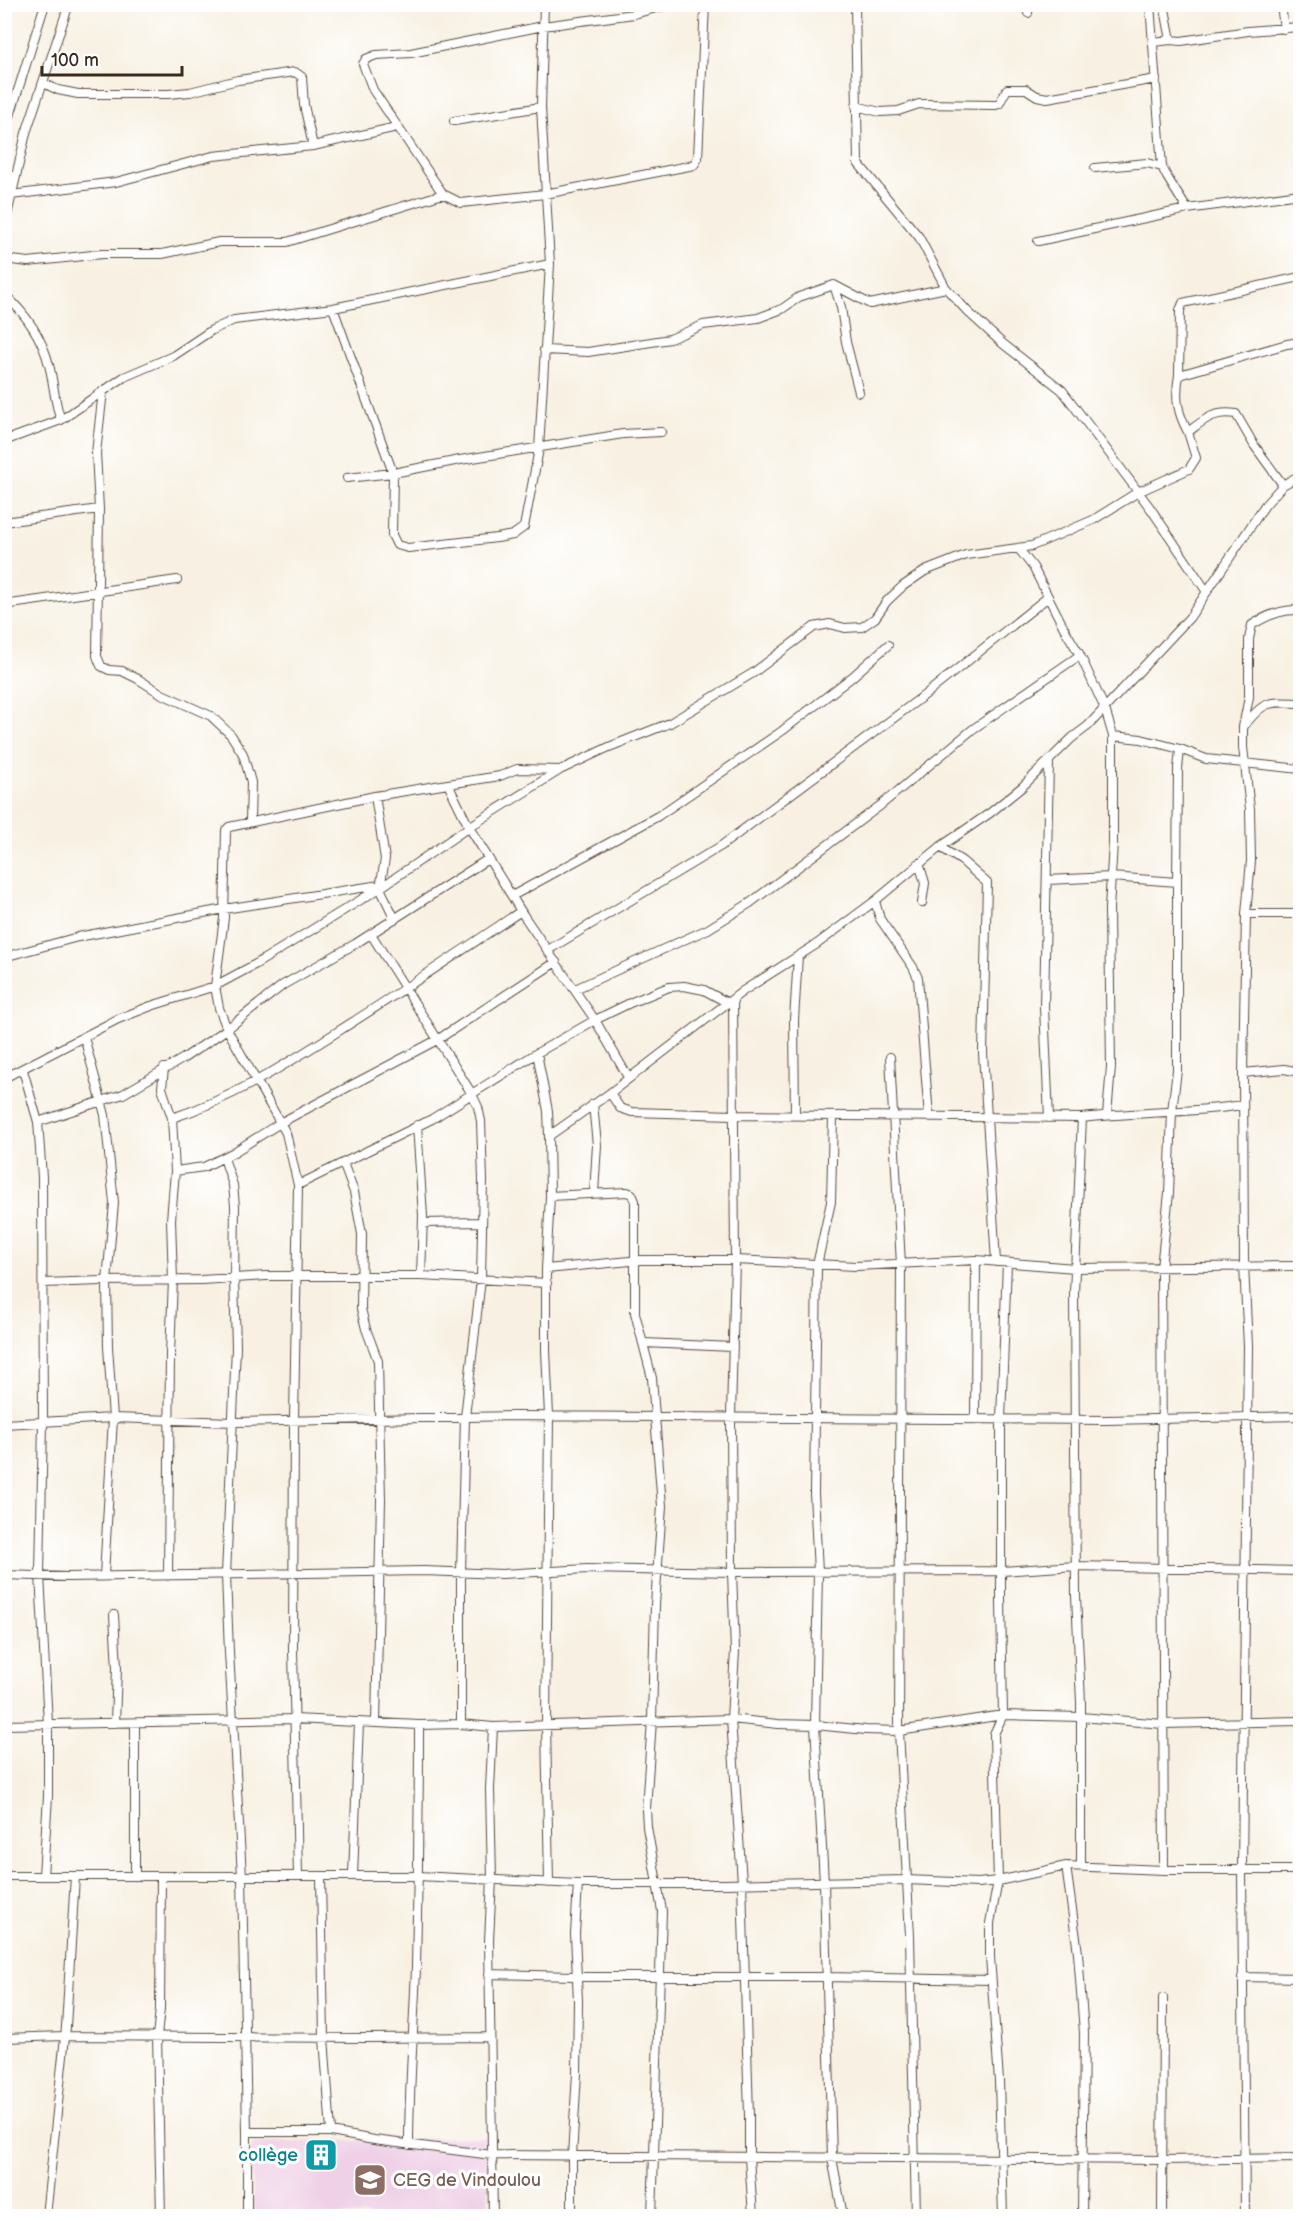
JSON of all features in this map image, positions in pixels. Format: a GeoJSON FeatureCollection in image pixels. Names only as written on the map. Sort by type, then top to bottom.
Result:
{"type":"FeatureCollection","features":[{"type":"Feature","properties":{"kind":"street"},"geometry":{"type":"LineString","coordinates":[[4,135],[45,4]]}},
{"type":"Feature","properties":{"kind":"street"},"geometry":{"type":"LineString","coordinates":[[4,228],[26,133],[69,4]]}},
{"type":"Feature","properties":{"kind":"street"},"geometry":{"type":"LineString","coordinates":[[333,308],[393,473],[392,536],[398,544],[408,548],[497,538],[513,535],[524,527],[539,449],[550,264],[541,107],[544,4]]}},
{"type":"Feature","properties":{"kind":"street"},"geometry":{"type":"LineString","coordinates":[[671,4],[634,14],[543,26],[411,53],[376,55],[366,59],[363,64],[366,75],[397,127],[443,194],[460,202],[545,194],[694,165],[698,158],[705,4]]}},
{"type":"Feature","properties":{"kind":"street"},"geometry":{"type":"LineString","coordinates":[[855,4],[858,163],[919,237],[946,288],[1002,343],[1062,390],[1138,492],[1207,592]]}},
{"type":"Feature","properties":{"kind":"street"},"geometry":{"type":"LineString","coordinates":[[1150,4],[1162,167],[1187,209]]}},
{"type":"Feature","properties":{"kind":"street"},"geometry":{"type":"LineString","coordinates":[[1164,4],[1171,40]]}},
{"type":"Feature","properties":{"kind":"street"},"geometry":{"type":"LineString","coordinates":[[1281,4],[1284,29]]}},
{"type":"Feature","properties":{"kind":"street"},"geometry":{"type":"LineString","coordinates":[[1153,42],[1181,41],[1248,31],[1300,27]]}},
{"type":"Feature","properties":{"kind":"street"},"geometry":{"type":"LineString","coordinates":[[43,83],[58,90],[78,94],[168,94],[190,92],[238,80],[295,72],[302,77],[304,105],[313,146]]}},
{"type":"Feature","properties":{"kind":"street"},"geometry":{"type":"LineString","coordinates":[[856,106],[880,112],[898,111],[919,104],[996,105],[999,104],[1007,89],[1026,89],[1037,96],[1047,98],[1156,79]]}},
{"type":"Feature","properties":{"kind":"street"},"geometry":{"type":"LineString","coordinates":[[454,121],[541,107]]}},
{"type":"Feature","properties":{"kind":"street"},"geometry":{"type":"LineString","coordinates":[[11,195],[116,182],[213,156],[313,146],[397,127]]}},
{"type":"Feature","properties":{"kind":"street"},"geometry":{"type":"LineString","coordinates":[[1095,168],[1147,163],[1162,167]]}},
{"type":"Feature","properties":{"kind":"street"},"geometry":{"type":"LineString","coordinates":[[4,259],[28,262],[102,254],[162,254],[219,242],[287,242],[443,194]]}},
{"type":"Feature","properties":{"kind":"street"},"geometry":{"type":"LineString","coordinates":[[1038,241],[1187,209],[1300,194]]}},
{"type":"Feature","properties":{"kind":"street"},"geometry":{"type":"LineString","coordinates":[[4,441],[62,420],[124,377],[173,356],[212,330],[234,320],[333,308],[550,264]]}},
{"type":"Feature","properties":{"kind":"street"},"geometry":{"type":"LineString","coordinates":[[4,1078],[118,1020],[151,1006],[215,986],[256,964],[560,770],[609,747],[670,723],[753,673],[814,627],[830,624],[845,628],[862,627],[875,618],[886,601],[925,571],[966,555],[1032,546],[1093,520],[1138,492],[1189,469],[1196,458],[1176,403],[1180,310],[1183,303],[1300,277]]}},
{"type":"Feature","properties":{"kind":"street"},"geometry":{"type":"LineString","coordinates":[[544,350],[588,352],[670,339],[703,325],[758,318],[782,309],[808,294],[834,285],[870,304],[946,288]]}},
{"type":"Feature","properties":{"kind":"street"},"geometry":{"type":"LineString","coordinates":[[834,285],[841,307],[846,342],[859,392]]}},
{"type":"Feature","properties":{"kind":"street"},"geometry":{"type":"LineString","coordinates":[[4,294],[28,318],[38,336],[49,363],[55,405],[62,420]]}},
{"type":"Feature","properties":{"kind":"street"},"geometry":{"type":"LineString","coordinates":[[1179,375],[1300,342]]}},
{"type":"Feature","properties":{"kind":"street"},"geometry":{"type":"LineString","coordinates":[[103,391],[96,453],[99,509],[97,656],[101,666],[108,670],[122,671],[211,716],[231,735],[243,754],[251,782],[250,822]]}},
{"type":"Feature","properties":{"kind":"street"},"geometry":{"type":"LineString","coordinates":[[1188,432],[1210,415],[1224,411],[1236,414],[1254,445],[1283,485]]}},
{"type":"Feature","properties":{"kind":"street"},"geometry":{"type":"LineString","coordinates":[[347,478],[393,473],[623,434],[662,432]]}},
{"type":"Feature","properties":{"kind":"street"},"geometry":{"type":"LineString","coordinates":[[549,1136],[610,1093],[730,1001],[875,901],[919,863],[990,813],[1022,787],[1105,709],[1190,617],[1265,506],[1283,485],[1300,475]]}},
{"type":"Feature","properties":{"kind":"street"},"geometry":{"type":"LineString","coordinates":[[4,522],[99,509]]}},
{"type":"Feature","properties":{"kind":"street"},"geometry":{"type":"LineString","coordinates":[[1018,548],[1034,567],[1080,655],[1105,709],[1113,736],[1109,909],[1111,1067],[1107,1115]]}},
{"type":"Feature","properties":{"kind":"street"},"geometry":{"type":"LineString","coordinates":[[4,605],[177,580]]}},
{"type":"Feature","properties":{"kind":"street"},"geometry":{"type":"LineString","coordinates":[[548,950],[721,846],[917,701],[1048,597]]}},
{"type":"Feature","properties":{"kind":"street"},"geometry":{"type":"LineString","coordinates":[[1245,2217],[1242,1871],[1248,1346],[1244,1265],[1243,1073],[1246,914],[1251,861],[1250,809],[1244,764],[1243,727],[1249,697],[1249,639],[1252,625],[1261,619],[1288,609],[1300,610]]}},
{"type":"Feature","properties":{"kind":"street"},"geometry":{"type":"LineString","coordinates":[[512,896],[658,816],[782,731],[852,677],[888,645]]}},
{"type":"Feature","properties":{"kind":"street"},"geometry":{"type":"LineString","coordinates":[[575,989],[708,928],[750,903],[873,812],[973,729],[1080,655]]}},
{"type":"Feature","properties":{"kind":"street"},"geometry":{"type":"LineString","coordinates":[[1243,727],[1265,705],[1275,701],[1300,703]]}},
{"type":"Feature","properties":{"kind":"street"},"geometry":{"type":"LineString","coordinates":[[1113,736],[1141,739],[1180,749],[1206,759],[1300,769]]}},
{"type":"Feature","properties":{"kind":"street"},"geometry":{"type":"LineString","coordinates":[[1164,1870],[1161,1268],[1169,1193],[1177,1070],[1178,769],[1180,749]]}},
{"type":"Feature","properties":{"kind":"street"},"geometry":{"type":"LineString","coordinates":[[1049,761],[1044,1007],[1049,1118]]}},
{"type":"Feature","properties":{"kind":"street"},"geometry":{"type":"LineString","coordinates":[[298,1876],[294,1719],[294,1420],[298,1185],[285,1133],[227,1029],[219,1008],[215,986],[224,909],[226,830],[229,827],[250,822],[375,796],[500,776],[517,769],[560,770]]}},
{"type":"Feature","properties":{"kind":"street"},"geometry":{"type":"LineString","coordinates":[[448,784],[468,827],[521,911],[595,1020],[628,1077]]}},
{"type":"Feature","properties":{"kind":"street"},"geometry":{"type":"LineString","coordinates":[[375,796],[385,859],[380,887],[395,918]]}},
{"type":"Feature","properties":{"kind":"street"},"geometry":{"type":"LineString","coordinates":[[940,847],[962,861],[987,883],[983,1053],[996,1262]]}},
{"type":"Feature","properties":{"kind":"street"},"geometry":{"type":"LineString","coordinates":[[38,1122],[123,1095],[227,1029],[283,985],[371,934],[488,859]]}},
{"type":"Feature","properties":{"kind":"street"},"geometry":{"type":"LineString","coordinates":[[919,863],[925,883],[922,903]]}},
{"type":"Feature","properties":{"kind":"street"},"geometry":{"type":"LineString","coordinates":[[1047,880],[1111,877],[1177,882]]}},
{"type":"Feature","properties":{"kind":"street"},"geometry":{"type":"LineString","coordinates":[[4,957],[78,937],[224,909],[380,887]]}},
{"type":"Feature","properties":{"kind":"street"},"geometry":{"type":"LineString","coordinates":[[875,901],[880,919],[918,978],[929,1117]]}},
{"type":"Feature","properties":{"kind":"street"},"geometry":{"type":"LineString","coordinates":[[172,1118],[205,1107],[257,1082],[405,989],[521,911]]}},
{"type":"Feature","properties":{"kind":"street"},"geometry":{"type":"LineString","coordinates":[[1246,914],[1300,914]]}},
{"type":"Feature","properties":{"kind":"street"},"geometry":{"type":"LineString","coordinates":[[371,934],[471,1094],[478,1107],[481,1121],[482,1279],[465,1417],[461,1572],[461,1724]]}},
{"type":"Feature","properties":{"kind":"street"},"geometry":{"type":"LineString","coordinates":[[795,1115],[794,1020],[798,956]]}},
{"type":"Feature","properties":{"kind":"street"},"geometry":{"type":"LineString","coordinates":[[175,1171],[204,1167],[224,1158],[280,1123],[437,1040],[556,962]]}},
{"type":"Feature","properties":{"kind":"street"},"geometry":{"type":"LineString","coordinates":[[298,1185],[417,1125],[595,1020],[669,987],[684,986],[704,990],[730,1001]]}},
{"type":"Feature","properties":{"kind":"street"},"geometry":{"type":"LineString","coordinates":[[730,1001],[735,1260],[731,1417],[735,1651],[731,1719],[742,1882],[749,2115],[748,2157],[753,2217]]}},
{"type":"Feature","properties":{"kind":"street"},"geometry":{"type":"LineString","coordinates":[[84,1037],[103,1102],[114,1203],[106,1281],[113,1418],[104,1576]]}},
{"type":"Feature","properties":{"kind":"street"},"geometry":{"type":"LineString","coordinates":[[537,1053],[548,1111],[549,1136],[546,1269],[549,1416],[546,1724],[549,1883]]}},
{"type":"Feature","properties":{"kind":"street"},"geometry":{"type":"LineString","coordinates":[[890,1057],[901,1265],[899,1731],[907,1880],[916,2217]]}},
{"type":"Feature","properties":{"kind":"street"},"geometry":{"type":"LineString","coordinates":[[164,1068],[162,1088],[172,1118],[175,1171],[171,1220],[173,1280],[168,1576]]}},
{"type":"Feature","properties":{"kind":"street"},"geometry":{"type":"LineString","coordinates":[[1243,1073],[1284,1069],[1300,1072]]}},
{"type":"Feature","properties":{"kind":"street"},"geometry":{"type":"LineString","coordinates":[[23,1070],[38,1122],[42,1177],[43,1421],[40,1575],[48,1724],[48,1806],[43,1876]]}},
{"type":"Feature","properties":{"kind":"street"},"geometry":{"type":"LineString","coordinates":[[610,1093],[620,1108],[633,1112],[734,1115],[1082,1118],[1204,1111],[1243,1105]]}},
{"type":"Feature","properties":{"kind":"street"},"geometry":{"type":"LineString","coordinates":[[593,1104],[597,1144],[594,1193]]}},
{"type":"Feature","properties":{"kind":"street"},"geometry":{"type":"LineString","coordinates":[[833,1116],[831,1202],[817,1265],[814,1418],[814,1493],[818,1572],[815,1725],[824,1882],[832,2158],[843,2217]]}},
{"type":"Feature","properties":{"kind":"street"},"geometry":{"type":"LineString","coordinates":[[1082,1118],[1075,1268],[1076,1566],[1081,1717],[1082,1866]]}},
{"type":"Feature","properties":{"kind":"street"},"geometry":{"type":"LineString","coordinates":[[417,1125],[423,1223],[421,1276]]}},
{"type":"Feature","properties":{"kind":"street"},"geometry":{"type":"LineString","coordinates":[[224,1158],[235,1196],[236,1347],[226,1575],[242,1876],[247,2217]]}},
{"type":"Feature","properties":{"kind":"street"},"geometry":{"type":"LineString","coordinates":[[344,1163],[354,1192],[362,1234],[361,1309],[378,1361],[381,1419],[376,1723]]}},
{"type":"Feature","properties":{"kind":"street"},"geometry":{"type":"LineString","coordinates":[[549,1196],[627,1192],[632,1194],[635,1201],[635,1313],[652,1378],[662,1506],[646,1809],[647,1827],[662,1911],[652,2217]]}},
{"type":"Feature","properties":{"kind":"street"},"geometry":{"type":"LineString","coordinates":[[423,1223],[482,1222]]}},
{"type":"Feature","properties":{"kind":"street"},"geometry":{"type":"LineString","coordinates":[[546,1269],[635,1261],[735,1260],[817,1265],[901,1265],[976,1260],[1075,1268],[1300,1266]]}},
{"type":"Feature","properties":{"kind":"street"},"geometry":{"type":"LineString","coordinates":[[975,1419],[976,1260]]}},
{"type":"Feature","properties":{"kind":"street"},"geometry":{"type":"LineString","coordinates":[[1003,2217],[999,2081],[991,1980],[990,1923],[998,1881],[994,1734],[1004,1715],[1001,1599],[1001,1419],[1007,1263]]}},
{"type":"Feature","properties":{"kind":"street"},"geometry":{"type":"LineString","coordinates":[[43,1283],[421,1276],[547,1283]]}},
{"type":"Feature","properties":{"kind":"street"},"geometry":{"type":"LineString","coordinates":[[644,1343],[733,1347]]}},
{"type":"Feature","properties":{"kind":"street"},"geometry":{"type":"LineString","coordinates":[[4,1424],[113,1418],[234,1422],[549,1416],[1075,1420],[1300,1416]]}},
{"type":"Feature","properties":{"kind":"street"},"geometry":{"type":"LineString","coordinates":[[4,1575],[68,1577],[379,1572],[502,1574],[587,1569],[732,1572],[1002,1572],[1076,1566],[1300,1570]]}},
{"type":"Feature","properties":{"kind":"street"},"geometry":{"type":"LineString","coordinates":[[114,1614],[117,1668],[115,1723]]}},
{"type":"Feature","properties":{"kind":"street"},"geometry":{"type":"LineString","coordinates":[[4,1725],[294,1719],[493,1727],[731,1719],[899,1731],[1004,1715],[1081,1717],[1163,1724],[1300,1721]]}},
{"type":"Feature","properties":{"kind":"street"},"geometry":{"type":"LineString","coordinates":[[353,1876],[359,1722]]}},
{"type":"Feature","properties":{"kind":"street"},"geometry":{"type":"LineString","coordinates":[[135,1723],[135,1876]]}},
{"type":"Feature","properties":{"kind":"street"},"geometry":{"type":"LineString","coordinates":[[409,2145],[409,2086],[413,2037],[418,1876],[419,1725]]}},
{"type":"Feature","properties":{"kind":"street"},"geometry":{"type":"LineString","coordinates":[[493,1727],[490,1789],[492,1879],[489,1919],[493,2217]]}},
{"type":"Feature","properties":{"kind":"street"},"geometry":{"type":"LineString","coordinates":[[1066,1866],[1078,1953],[1083,2033],[1082,2217]]}},
{"type":"Feature","properties":{"kind":"street"},"geometry":{"type":"LineString","coordinates":[[4,1876],[418,1876],[578,1884],[998,1881],[1066,1866],[1164,1870],[1300,1870]]}},
{"type":"Feature","properties":{"kind":"street"},"geometry":{"type":"LineString","coordinates":[[46,2217],[66,2036],[75,1876]]}},
{"type":"Feature","properties":{"kind":"street"},"geometry":{"type":"LineString","coordinates":[[161,1876],[160,2008],[157,2036],[161,2217]]}},
{"type":"Feature","properties":{"kind":"street"},"geometry":{"type":"LineString","coordinates":[[321,1876],[324,2038],[331,2132]]}},
{"type":"Feature","properties":{"kind":"street"},"geometry":{"type":"LineString","coordinates":[[572,2217],[572,2156],[577,2073],[575,1934],[578,1884]]}},
{"type":"Feature","properties":{"kind":"street"},"geometry":{"type":"LineString","coordinates":[[489,1974],[991,1980]]}},
{"type":"Feature","properties":{"kind":"street"},"geometry":{"type":"LineString","coordinates":[[1242,1977],[1300,1978]]}},
{"type":"Feature","properties":{"kind":"street"},"geometry":{"type":"LineString","coordinates":[[1162,2217],[1163,1998]]}},
{"type":"Feature","properties":{"kind":"street"},"geometry":{"type":"LineString","coordinates":[[4,2038],[66,2036],[490,2037]]}},
{"type":"Feature","properties":{"kind":"street"},"geometry":{"type":"LineString","coordinates":[[247,2132],[331,2132],[409,2145],[492,2155],[1162,2160],[1300,2158]]}},
{"type":"Feature","properties":{"kind":"shaded area","name":"CEG de Vindoulou"},"geometry":{"type":"Polygon","coordinates":[[[487,2137],[489,2216],[253,2216],[251,2143],[487,2137]]]}},
{"type":"Feature","properties":{"kind":"place","name":"collège"},"geometry":{"type":"Point","coordinates":[321,2155]}},
{"type":"Feature","properties":{"kind":"place","name":"CEG de Vindoulou"},"geometry":{"type":"Point","coordinates":[370,2180]}}]}
